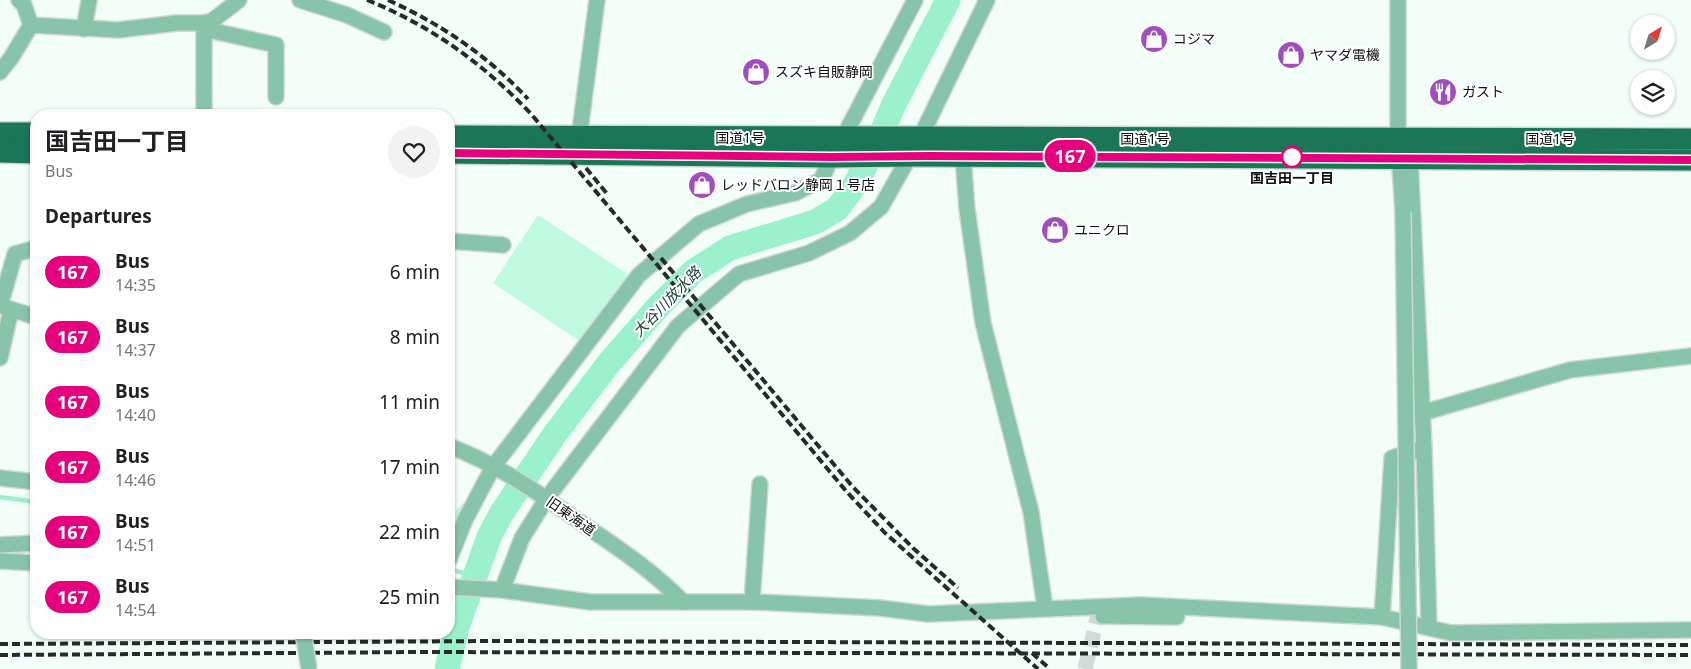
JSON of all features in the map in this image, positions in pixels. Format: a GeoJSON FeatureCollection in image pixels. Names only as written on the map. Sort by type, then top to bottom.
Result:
{"type":"FeatureCollection","features":[{"type":"Feature","properties":{"kind":"highway"},"geometry":{"type":"LineString","coordinates":[[0,133],[30,133]]}},
{"type":"Feature","properties":{"kind":"highway","name":"国道1号"},"geometry":{"type":"LineString","coordinates":[[455,136],[579,138],[841,148]]}},
{"type":"Feature","properties":{"kind":"highway","name":"国道1号"},"geometry":{"type":"LineString","coordinates":[[909,147],[963,156],[1402,151],[1691,139]]}},
{"type":"Feature","properties":{"kind":"highway","name":"国道1号"},"geometry":{"type":"LineString","coordinates":[[455,153],[909,147],[1402,151],[1691,160]]}},
{"type":"Feature","properties":{"kind":"highway"},"geometry":{"type":"LineString","coordinates":[[0,152],[30,153]]}},
{"type":"Feature","properties":{"kind":"street"},"geometry":{"type":"LineString","coordinates":[[18,0],[24,5],[31,25]]}},
{"type":"Feature","properties":{"kind":"street"},"geometry":{"type":"LineString","coordinates":[[84,29],[89,0]]}},
{"type":"Feature","properties":{"kind":"street"},"geometry":{"type":"LineString","coordinates":[[204,26],[239,0]]}},
{"type":"Feature","properties":{"kind":"street"},"geometry":{"type":"LineString","coordinates":[[300,0],[340,13],[384,32]]}},
{"type":"Feature","properties":{"kind":"street"},"geometry":{"type":"LineString","coordinates":[[579,138],[597,0]]}},
{"type":"Feature","properties":{"kind":"street"},"geometry":{"type":"LineString","coordinates":[[455,545],[465,520],[493,467],[639,275],[699,224],[747,204],[796,193],[820,180],[841,148],[915,0]]}},
{"type":"Feature","properties":{"kind":"street"},"geometry":{"type":"LineString","coordinates":[[499,590],[522,538],[547,498],[678,326],[738,274],[808,253],[850,233],[881,207],[909,147],[987,0]]}},
{"type":"Feature","properties":{"kind":"street"},"geometry":{"type":"LineString","coordinates":[[1398,0],[1402,151],[1409,669]]}},
{"type":"Feature","properties":{"kind":"street"},"geometry":{"type":"LineString","coordinates":[[31,25],[118,30],[177,23],[204,26],[276,44],[276,97]]}},
{"type":"Feature","properties":{"kind":"street"},"geometry":{"type":"LineString","coordinates":[[0,72],[31,25]]}},
{"type":"Feature","properties":{"kind":"street"},"geometry":{"type":"LineString","coordinates":[[204,26],[204,109]]}},
{"type":"Feature","properties":{"kind":"street"},"geometry":{"type":"LineString","coordinates":[[1402,151],[1424,448],[1429,628]]}},
{"type":"Feature","properties":{"kind":"street"},"geometry":{"type":"LineString","coordinates":[[963,156],[967,209],[983,322],[1031,512],[1045,608]]}},
{"type":"Feature","properties":{"kind":"street"},"geometry":{"type":"LineString","coordinates":[[455,241],[503,245]]}},
{"type":"Feature","properties":{"kind":"street"},"geometry":{"type":"LineString","coordinates":[[0,358],[4,307],[15,254],[30,250]]}},
{"type":"Feature","properties":{"kind":"street"},"geometry":{"type":"LineString","coordinates":[[4,307],[30,315]]}},
{"type":"Feature","properties":{"kind":"street"},"geometry":{"type":"LineString","coordinates":[[1422,413],[1570,370],[1691,356]]}},
{"type":"Feature","properties":{"kind":"street"},"geometry":{"type":"LineString","coordinates":[[1382,616],[1392,458],[1424,448]]}},
{"type":"Feature","properties":{"kind":"street","name":"旧東海道"},"geometry":{"type":"LineString","coordinates":[[455,449],[493,467],[547,498],[643,566],[683,602]]}},
{"type":"Feature","properties":{"kind":"street"},"geometry":{"type":"LineString","coordinates":[[0,478],[30,481]]}},
{"type":"Feature","properties":{"kind":"street"},"geometry":{"type":"LineString","coordinates":[[752,602],[760,484]]}},
{"type":"Feature","properties":{"kind":"street"},"geometry":{"type":"LineString","coordinates":[[0,545],[30,543]]}},
{"type":"Feature","properties":{"kind":"street"},"geometry":{"type":"LineString","coordinates":[[0,561],[30,563]]}},
{"type":"Feature","properties":{"kind":"street"},"geometry":{"type":"LineString","coordinates":[[455,587],[499,590],[590,602],[752,602],[880,608],[928,614],[1141,605],[1382,616],[1452,633],[1691,630]]}},
{"type":"Feature","properties":{"kind":"street"},"geometry":{"type":"LineString","coordinates":[[1100,616],[1184,617],[1186,608]]}},
{"type":"Feature","properties":{"kind":"street"},"geometry":{"type":"LineString","coordinates":[[304,639],[309,669]]}},
{"type":"Feature","properties":{"kind":"green space"},"geometry":{"type":"Polygon","coordinates":[[[538,215],[629,275],[584,344],[493,283],[538,215]]]}},
{"type":"Feature","properties":{"kind":"green space"},"geometry":{"type":"Polygon","coordinates":[[[475,492],[455,534],[455,511],[475,492]]]}},
{"type":"Feature","properties":{"kind":"waterway","name":"大谷川放水路"},"geometry":{"type":"LineString","coordinates":[[455,635],[489,537],[501,514],[555,434],[609,363],[658,307],[694,271],[730,248],[815,222],[837,209],[855,185],[877,144],[894,104],[948,0]]}},
{"type":"Feature","properties":{"kind":"waterway"},"geometry":{"type":"LineString","coordinates":[[0,497],[30,501]]}},
{"type":"Feature","properties":{"kind":"waterway"},"geometry":{"type":"LineString","coordinates":[[455,571],[475,576]]}},
{"type":"Feature","properties":{"kind":"waterway","name":"大谷川放水路"},"geometry":{"type":"LineString","coordinates":[[447,669],[454,639]]}},
{"type":"Feature","properties":{"kind":"tunnel"},"geometry":{"type":"LineString","coordinates":[[1085,669],[1097,619],[1100,616]]}},
{"type":"Feature","properties":{"kind":"railway"},"geometry":{"type":"LineString","coordinates":[[367,0],[414,22],[456,48],[514,97],[532,115],[846,491],[885,533],[1038,669]]}},
{"type":"Feature","properties":{"kind":"railway"},"geometry":{"type":"LineString","coordinates":[[388,0],[408,9],[463,42],[513,83],[528,99]]}},
{"type":"Feature","properties":{"kind":"railway"},"geometry":{"type":"LineString","coordinates":[[586,168],[608,195]]}},
{"type":"Feature","properties":{"kind":"railway"},"geometry":{"type":"LineString","coordinates":[[661,258],[852,486],[913,548],[958,588]]}},
{"type":"Feature","properties":{"kind":"railway"},"geometry":{"type":"LineString","coordinates":[[0,644],[495,641],[1691,645]]}},
{"type":"Feature","properties":{"kind":"railway"},"geometry":{"type":"LineString","coordinates":[[0,655],[421,652],[1691,655]]}},
{"type":"Feature","properties":{"kind":"railway"},"geometry":{"type":"LineString","coordinates":[[1032,653],[1050,669]]}},
{"type":"Feature","properties":{"kind":"bus line","name":"167"},"geometry":{"type":"LineString","coordinates":[[455,153],[832,157],[1399,157],[1691,160]]}},
{"type":"Feature","properties":{"kind":"place","name":"コジマ"},"geometry":{"type":"Point","coordinates":[1154,39]}},
{"type":"Feature","properties":{"kind":"place","name":"ヤマダ電機"},"geometry":{"type":"Point","coordinates":[1291,55]}},
{"type":"Feature","properties":{"kind":"place","name":"スズキ自販静岡"},"geometry":{"type":"Point","coordinates":[756,72]}},
{"type":"Feature","properties":{"kind":"place","name":"ガスト"},"geometry":{"type":"Point","coordinates":[1443,92]}},
{"type":"Feature","properties":{"kind":"place","name":"国吉田一丁目"},"geometry":{"type":"Point","coordinates":[1292,157]}},
{"type":"Feature","properties":{"kind":"place","name":"レッドバロン静岡１号店"},"geometry":{"type":"Point","coordinates":[702,185]}},
{"type":"Feature","properties":{"kind":"place","name":"ユニクロ"},"geometry":{"type":"Point","coordinates":[1055,230]}}]}
